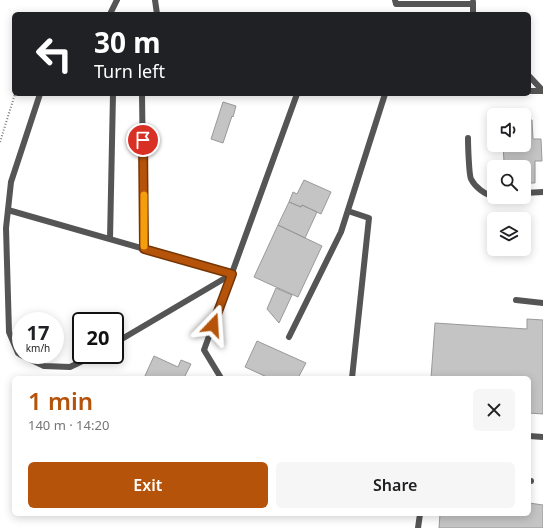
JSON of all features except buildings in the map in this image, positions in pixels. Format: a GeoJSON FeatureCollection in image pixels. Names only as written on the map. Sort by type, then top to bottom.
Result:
{"type":"FeatureCollection","features":[{"type":"Feature","properties":{"kind":"lane"},"geometry":{"type":"LineString","coordinates":[[111,12],[117,0]]}},
{"type":"Feature","properties":{"kind":"lane"},"geometry":{"type":"LineString","coordinates":[[155,0],[157,12]]}},
{"type":"Feature","properties":{"kind":"lane"},"geometry":{"type":"LineString","coordinates":[[396,0],[396,4],[473,2]]}},
{"type":"Feature","properties":{"kind":"lane"},"geometry":{"type":"LineString","coordinates":[[531,78],[543,92]]}},
{"type":"Feature","properties":{"kind":"lane"},"geometry":{"type":"LineString","coordinates":[[531,91],[543,92]]}},
{"type":"Feature","properties":{"kind":"lane"},"geometry":{"type":"LineString","coordinates":[[12,339],[9,332],[6,228],[11,182],[39,96]]}},
{"type":"Feature","properties":{"kind":"lane"},"geometry":{"type":"LineString","coordinates":[[110,239],[113,96]]}},
{"type":"Feature","properties":{"kind":"lane"},"geometry":{"type":"LineString","coordinates":[[142,96],[144,249]]}},
{"type":"Feature","properties":{"kind":"lane"},"geometry":{"type":"LineString","coordinates":[[220,376],[204,350],[296,96]]}},
{"type":"Feature","properties":{"kind":"lane"},"geometry":{"type":"LineString","coordinates":[[289,337],[341,232],[384,96]]}},
{"type":"Feature","properties":{"kind":"lane"},"geometry":{"type":"LineString","coordinates":[[468,138],[470,178],[481,190],[487,194]]}},
{"type":"Feature","properties":{"kind":"lane"},"geometry":{"type":"LineString","coordinates":[[531,193],[543,192]]}},
{"type":"Feature","properties":{"kind":"lane"},"geometry":{"type":"LineString","coordinates":[[8,210],[232,274]]}},
{"type":"Feature","properties":{"kind":"lane"},"geometry":{"type":"LineString","coordinates":[[348,211],[369,218],[352,376]]}},
{"type":"Feature","properties":{"kind":"lane"},"geometry":{"type":"LineString","coordinates":[[124,338],[232,274]]}},
{"type":"Feature","properties":{"kind":"lane"},"geometry":{"type":"LineString","coordinates":[[516,300],[543,303]]}},
{"type":"Feature","properties":{"kind":"lane"},"geometry":{"type":"LineString","coordinates":[[40,364],[44,366],[70,367],[76,364]]}},
{"type":"Feature","properties":{"kind":"lane"},"geometry":{"type":"LineString","coordinates":[[531,436],[543,437]]}},
{"type":"Feature","properties":{"kind":"lane"},"geometry":{"type":"LineString","coordinates":[[418,528],[420,516]]}},
{"type":"Feature","properties":{"kind":"path"},"geometry":{"type":"LineString","coordinates":[[0,142],[14,96]]}},
{"type":"Feature","properties":{"kind":"slow traffic"},"geometry":{"type":"LineString","coordinates":[[144,195],[144,246]]}},
{"type":"Feature","properties":{"kind":"route"},"geometry":{"type":"LineString","coordinates":[[143,140],[144,249],[232,274],[213,325]]}}]}
